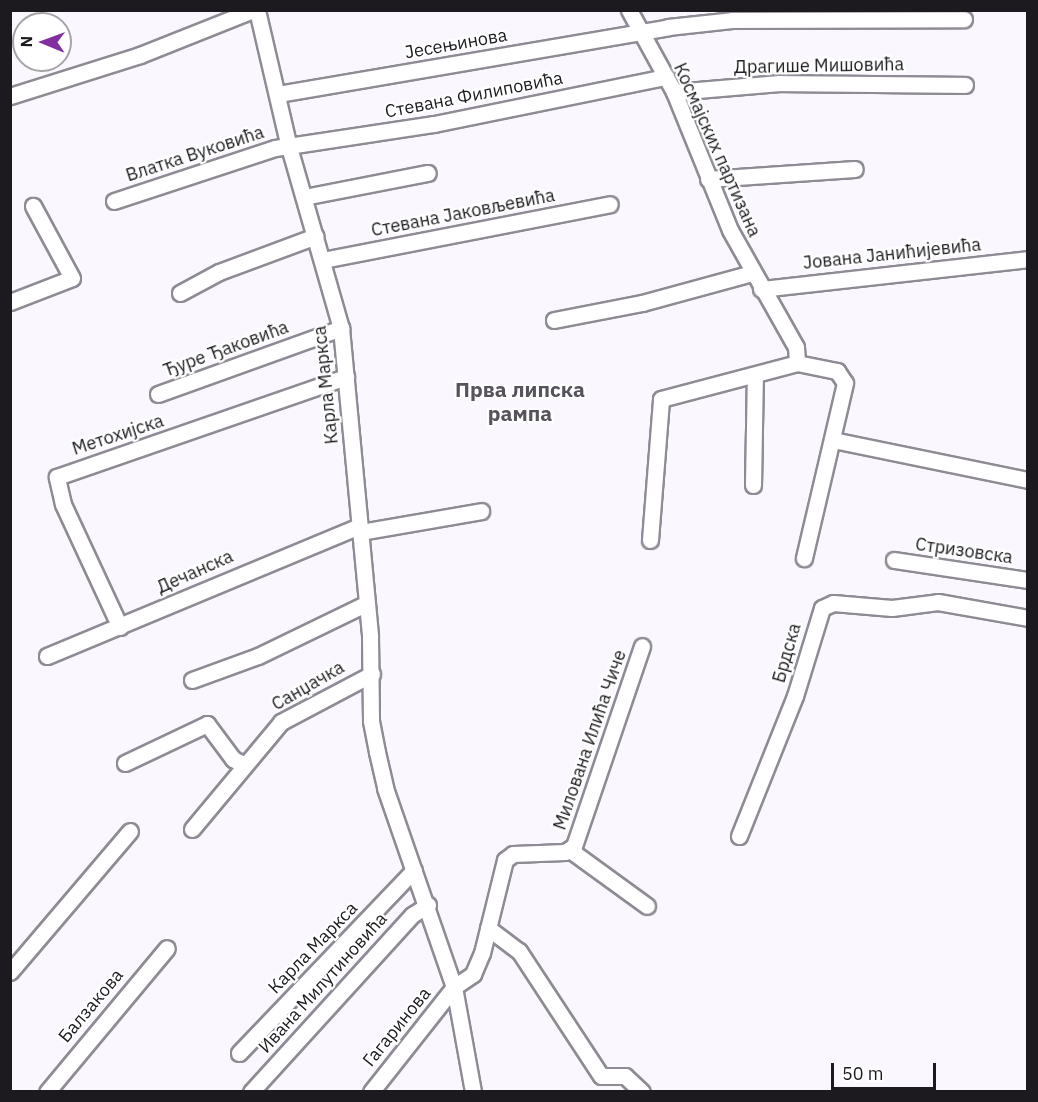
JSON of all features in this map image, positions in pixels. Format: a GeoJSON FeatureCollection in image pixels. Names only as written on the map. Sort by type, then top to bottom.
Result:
{"type":"FeatureCollection","features":[{"type":"Feature","properties":{"kind":"street","name":"Карла Маркса"},"geometry":{"type":"LineString","coordinates":[[255,10],[278,94],[289,147],[341,328],[367,603],[372,674],[371,721],[383,779],[428,905],[454,987],[473,1092]]}},
{"type":"Feature","properties":{"kind":"street"},"geometry":{"type":"LineString","coordinates":[[10,96],[140,55],[255,10]]}},
{"type":"Feature","properties":{"kind":"street","name":"Космајских партизана"},"geometry":{"type":"LineString","coordinates":[[629,10],[674,92],[708,179],[752,273],[796,347],[797,363]]}},
{"type":"Feature","properties":{"kind":"street","name":"Јесењинова"},"geometry":{"type":"LineString","coordinates":[[278,94],[640,30],[732,20],[964,19]]}},
{"type":"Feature","properties":{"kind":"street","name":"Стевана Филиповића"},"geometry":{"type":"LineString","coordinates":[[289,147],[423,126],[666,78]]}},
{"type":"Feature","properties":{"kind":"street","name":"Драгише Мишовића"},"geometry":{"type":"LineString","coordinates":[[674,92],[780,83],[965,85]]}},
{"type":"Feature","properties":{"kind":"street","name":"Влатка Вуковића"},"geometry":{"type":"LineString","coordinates":[[114,201],[289,147]]}},
{"type":"Feature","properties":{"kind":"street"},"geometry":{"type":"LineString","coordinates":[[708,179],[855,169]]}},
{"type":"Feature","properties":{"kind":"street"},"geometry":{"type":"LineString","coordinates":[[304,196],[428,173]]}},
{"type":"Feature","properties":{"kind":"street","name":"Стевана Јаковљевића"},"geometry":{"type":"LineString","coordinates":[[323,260],[610,204]]}},
{"type":"Feature","properties":{"kind":"street"},"geometry":{"type":"LineString","coordinates":[[10,302],[72,278],[33,206]]}},
{"type":"Feature","properties":{"kind":"street"},"geometry":{"type":"LineString","coordinates":[[180,293],[219,272],[316,236]]}},
{"type":"Feature","properties":{"kind":"street","name":"Јована Јанићијевића"},"geometry":{"type":"LineString","coordinates":[[761,288],[1028,259]]}},
{"type":"Feature","properties":{"kind":"street"},"geometry":{"type":"LineString","coordinates":[[554,320],[651,301],[752,273]]}},
{"type":"Feature","properties":{"kind":"street","name":"Ђуре Ђаковића"},"geometry":{"type":"LineString","coordinates":[[158,394],[341,328]]}},
{"type":"Feature","properties":{"kind":"street"},"geometry":{"type":"LineString","coordinates":[[650,540],[662,399],[797,363],[837,371],[843,376],[832,440],[804,558]]}},
{"type":"Feature","properties":{"kind":"street"},"geometry":{"type":"LineString","coordinates":[[753,485],[755,375]]}},
{"type":"Feature","properties":{"kind":"street","name":"Метохијска"},"geometry":{"type":"LineString","coordinates":[[120,627],[63,504],[57,477],[346,377]]}},
{"type":"Feature","properties":{"kind":"street"},"geometry":{"type":"LineString","coordinates":[[832,440],[1028,480]]}},
{"type":"Feature","properties":{"kind":"street"},"geometry":{"type":"LineString","coordinates":[[360,529],[481,511]]}},
{"type":"Feature","properties":{"kind":"street","name":"Дечанска"},"geometry":{"type":"LineString","coordinates":[[47,656],[360,529]]}},
{"type":"Feature","properties":{"kind":"street","name":"Стризовска"},"geometry":{"type":"LineString","coordinates":[[894,560],[1028,580]]}},
{"type":"Feature","properties":{"kind":"street","name":"Брдска"},"geometry":{"type":"LineString","coordinates":[[739,836],[795,696],[822,608],[833,603],[892,608],[938,602],[1028,618]]}},
{"type":"Feature","properties":{"kind":"street"},"geometry":{"type":"LineString","coordinates":[[192,680],[258,656],[367,603]]}},
{"type":"Feature","properties":{"kind":"street","name":"Милована Илића Чиче"},"geometry":{"type":"LineString","coordinates":[[454,987],[473,974],[488,928],[502,868],[509,856],[570,850],[642,646]]}},
{"type":"Feature","properties":{"kind":"street","name":"Санџачка"},"geometry":{"type":"LineString","coordinates":[[192,829],[243,764],[281,722],[372,674]]}},
{"type":"Feature","properties":{"kind":"street"},"geometry":{"type":"LineString","coordinates":[[125,763],[207,724],[233,759],[243,764]]}},
{"type":"Feature","properties":{"kind":"street"},"geometry":{"type":"LineString","coordinates":[[10,972],[130,831]]}},
{"type":"Feature","properties":{"kind":"street"},"geometry":{"type":"LineString","coordinates":[[570,850],[647,906]]}},
{"type":"Feature","properties":{"kind":"street","name":"Карла Маркса"},"geometry":{"type":"LineString","coordinates":[[239,1053],[414,870]]}},
{"type":"Feature","properties":{"kind":"street","name":"Ивана Милутиновића"},"geometry":{"type":"LineString","coordinates":[[251,1092],[412,915],[428,905]]}},
{"type":"Feature","properties":{"kind":"street"},"geometry":{"type":"LineString","coordinates":[[488,928],[519,951],[601,1076],[625,1076],[642,1092]]}},
{"type":"Feature","properties":{"kind":"street","name":"Балзакова"},"geometry":{"type":"LineString","coordinates":[[47,1092],[167,948]]}},
{"type":"Feature","properties":{"kind":"street","name":"Гагаринова"},"geometry":{"type":"LineString","coordinates":[[371,1092],[454,987]]}},
{"type":"Feature","properties":{"kind":"district","name":"Прва липска рампа"},"geometry":{"type":"Point","coordinates":[520,401]}}]}
